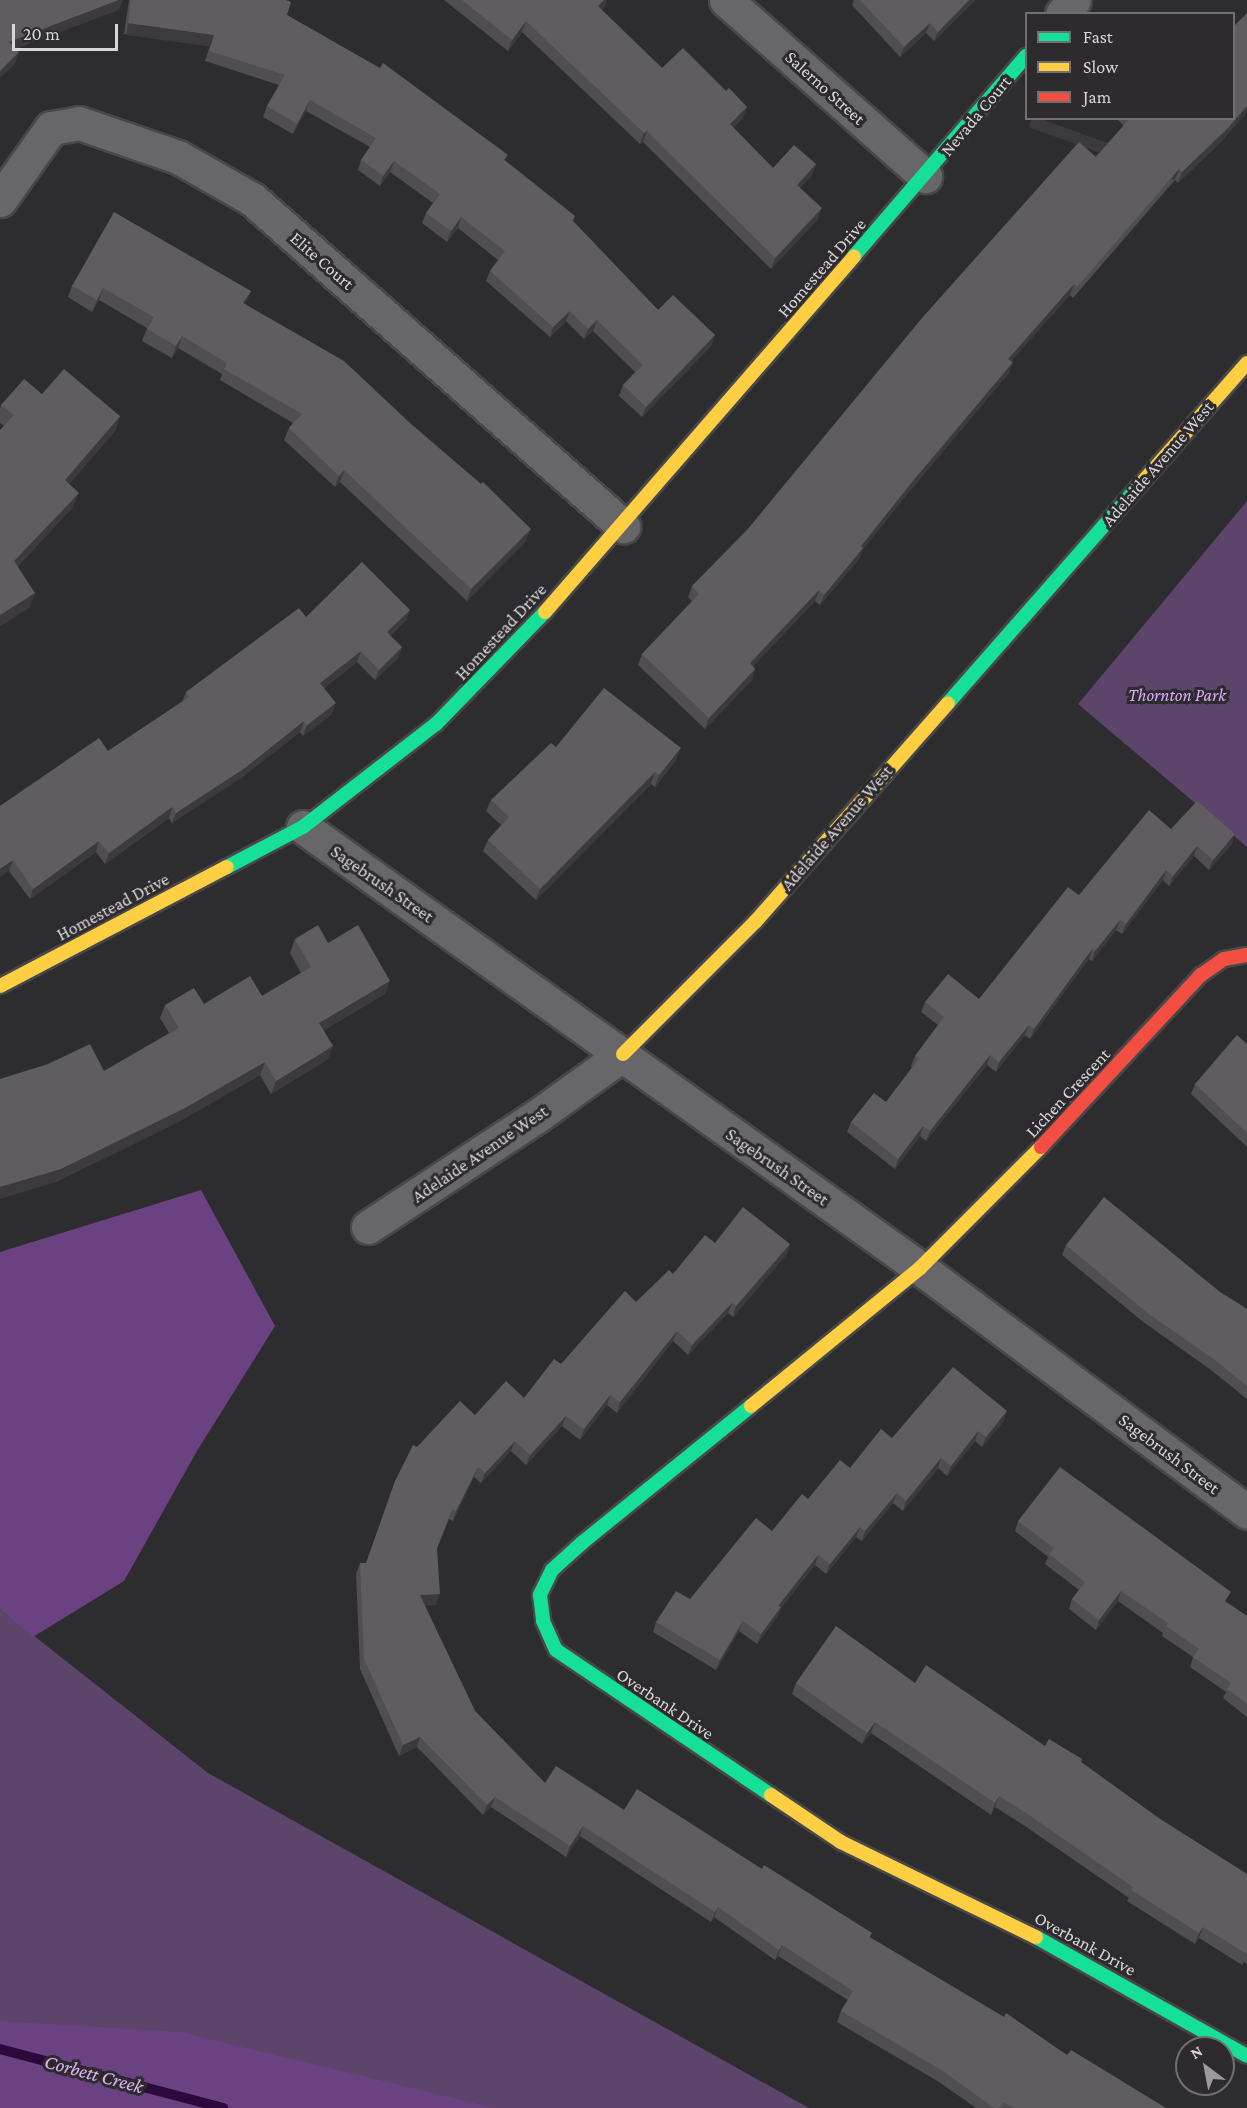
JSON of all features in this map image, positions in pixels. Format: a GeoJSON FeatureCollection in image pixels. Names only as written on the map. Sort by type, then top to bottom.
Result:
{"type":"FeatureCollection","features":[{"type":"Feature","properties":{"kind":"street","name":"Salerno Street"},"geometry":{"type":"LineString","coordinates":[[726,0],[925,176]]}},
{"type":"Feature","properties":{"kind":"street"},"geometry":{"type":"LineString","coordinates":[[1064,12],[1074,0]]}},
{"type":"Feature","properties":{"kind":"street","name":"Nevada Court"},"geometry":{"type":"LineString","coordinates":[[925,176],[1025,57]]}},
{"type":"Feature","properties":{"kind":"street","name":"Elite Court"},"geometry":{"type":"LineString","coordinates":[[0,200],[51,128],[79,123],[178,157],[252,199],[623,526]]}},
{"type":"Feature","properties":{"kind":"street","name":"Homestead Drive"},"geometry":{"type":"LineString","coordinates":[[0,986],[303,827],[436,724],[499,664],[623,526],[925,176]]}},
{"type":"Feature","properties":{"kind":"street","name":"Adelaide Avenue West"},"geometry":{"type":"LineString","coordinates":[[368,1227],[537,1116],[623,1054],[756,921],[1247,363]]}},
{"type":"Feature","properties":{"kind":"street","name":"Sagebrush Street"},"geometry":{"type":"LineString","coordinates":[[303,827],[920,1268],[1247,1512]]}},
{"type":"Feature","properties":{"kind":"street","name":"Lichen Crescent"},"geometry":{"type":"LineString","coordinates":[[920,1268],[1066,1122],[1201,975],[1224,959],[1247,955]]}},
{"type":"Feature","properties":{"kind":"street","name":"Overbank Drive"},"geometry":{"type":"LineString","coordinates":[[920,1268],[552,1570],[540,1595],[543,1621],[556,1650],[582,1670],[841,1842],[1003,1919],[1247,2056]]}},
{"type":"Feature","properties":{"kind":"green space","name":"Thornton Park"},"geometry":{"type":"Polygon","coordinates":[[[1247,501],[1247,847],[1078,704],[1247,501]]]}},
{"type":"Feature","properties":{"kind":"green space"},"geometry":{"type":"Polygon","coordinates":[[[0,1609],[208,1773],[809,2108],[0,2108],[0,1609]]]}},
{"type":"Feature","properties":{"kind":"shaded area"},"geometry":{"type":"Polygon","coordinates":[[[201,1190],[275,1326],[197,1451],[124,1581],[33,1637],[0,1609],[0,1252],[201,1190]]]}},
{"type":"Feature","properties":{"kind":"shaded area"},"geometry":{"type":"Polygon","coordinates":[[[0,2021],[181,2032],[495,2108],[0,2108],[0,2021]]]}},
{"type":"Feature","properties":{"kind":"building"},"geometry":{"type":"Polygon","coordinates":[[[0,0],[119,0],[9,42],[19,52],[0,71],[0,0]]]}},
{"type":"Feature","properties":{"kind":"building"},"geometry":{"type":"Polygon","coordinates":[[[131,0],[286,0],[291,2],[287,15],[380,68],[383,63],[508,155],[504,160],[575,216],[572,220],[658,310],[673,295],[715,335],[646,407],[623,385],[643,365],[597,320],[588,329],[570,311],[553,327],[490,271],[505,251],[461,217],[451,231],[426,213],[440,194],[394,161],[383,176],[361,160],[376,138],[310,100],[297,124],[267,106],[285,75],[209,51],[214,35],[128,23],[131,0]]]}},
{"type":"Feature","properties":{"kind":"building"},"geometry":{"type":"Polygon","coordinates":[[[462,0],[604,0],[598,6],[662,68],[683,48],[726,91],[729,88],[747,107],[730,124],[773,168],[794,145],[816,164],[797,185],[822,208],[775,258],[647,131],[644,133],[526,21],[512,40],[462,0]]]}},
{"type":"Feature","properties":{"kind":"building"},"geometry":{"type":"Polygon","coordinates":[[[860,0],[969,0],[938,32],[930,23],[904,47],[860,0]]]}},
{"type":"Feature","properties":{"kind":"building"},"geometry":{"type":"Polygon","coordinates":[[[1247,13],[1247,106],[1235,120],[1235,25],[1247,13]]]}},
{"type":"Feature","properties":{"kind":"building"},"geometry":{"type":"Polygon","coordinates":[[[1128,120],[1235,120],[1182,172],[1179,169],[1077,287],[1074,284],[1008,359],[1013,362],[912,482],[861,546],[863,548],[824,595],[819,590],[750,663],[755,669],[709,718],[642,654],[699,594],[692,586],[747,530],[922,318],[1079,142],[1096,157],[1128,120]]]}},
{"type":"Feature","properties":{"kind":"building"},"geometry":{"type":"Polygon","coordinates":[[[114,212],[251,291],[243,303],[344,361],[410,423],[481,484],[483,482],[531,529],[471,589],[344,470],[339,476],[289,428],[302,414],[224,369],[227,363],[182,336],[176,346],[147,329],[154,317],[103,288],[97,300],[72,286],[114,212]]]}},
{"type":"Feature","properties":{"kind":"building"},"geometry":{"type":"Polygon","coordinates":[[[64,369],[120,416],[65,480],[79,493],[14,561],[35,593],[0,615],[0,430],[14,415],[1,405],[24,379],[42,394],[64,369]]]}},
{"type":"Feature","properties":{"kind":"building"},"geometry":{"type":"Polygon","coordinates":[[[362,562],[410,610],[387,632],[402,647],[379,670],[361,651],[320,683],[336,703],[307,725],[304,721],[245,768],[176,813],[172,807],[109,853],[99,841],[33,889],[13,860],[0,869],[0,806],[99,738],[108,751],[189,697],[186,692],[299,608],[306,617],[362,562]]]}},
{"type":"Feature","properties":{"kind":"building"},"geometry":{"type":"Polygon","coordinates":[[[604,688],[681,748],[659,775],[655,772],[540,889],[488,840],[509,817],[491,800],[551,743],[556,747],[604,688]]]}},
{"type":"Feature","properties":{"kind":"building"},"geometry":{"type":"Polygon","coordinates":[[[1197,801],[1235,834],[1213,860],[1197,846],[1173,876],[1166,870],[1126,924],[1120,920],[1095,951],[1092,949],[1034,1029],[1029,1025],[999,1062],[990,1055],[930,1131],[923,1126],[898,1159],[851,1122],[874,1093],[886,1102],[919,1059],[915,1056],[944,1017],[925,1002],[948,974],[979,999],[1068,887],[1079,895],[1149,810],[1171,829],[1197,801]]]}},
{"type":"Feature","properties":{"kind":"building"},"geometry":{"type":"Polygon","coordinates":[[[318,925],[328,943],[358,925],[390,981],[319,1023],[333,1046],[276,1081],[265,1062],[185,1108],[61,1169],[0,1187],[0,1079],[48,1064],[90,1044],[104,1071],[179,1028],[165,1005],[194,988],[204,1004],[250,976],[262,996],[311,967],[295,939],[318,925]]]}},
{"type":"Feature","properties":{"kind":"building"},"geometry":{"type":"Polygon","coordinates":[[[1237,1035],[1247,1044],[1247,1133],[1195,1084],[1237,1035]]]}},
{"type":"Feature","properties":{"kind":"building"},"geometry":{"type":"Polygon","coordinates":[[[1104,1197],[1220,1292],[1247,1309],[1247,1386],[1215,1360],[1146,1312],[1066,1245],[1104,1197]]]}},
{"type":"Feature","properties":{"kind":"building"},"geometry":{"type":"Polygon","coordinates":[[[743,1207],[790,1244],[736,1306],[732,1303],[692,1345],[677,1331],[620,1402],[610,1395],[584,1429],[566,1416],[530,1455],[515,1441],[485,1473],[478,1467],[456,1511],[452,1509],[437,1548],[440,1594],[420,1595],[475,1711],[545,1783],[556,1766],[624,1810],[637,1789],[762,1869],[764,1865],[872,1933],[869,1937],[1004,2017],[1006,2013],[1067,2055],[1071,2050],[1166,2108],[1013,2108],[1004,2102],[999,2108],[994,2108],[943,2071],[841,2011],[853,1991],[782,1945],[779,1950],[718,1907],[715,1912],[583,1826],[570,1846],[495,1797],[487,1805],[420,1737],[403,1745],[364,1659],[360,1563],[366,1563],[395,1481],[413,1445],[417,1447],[460,1401],[475,1415],[506,1381],[524,1398],[554,1359],[561,1364],[625,1291],[636,1302],[669,1270],[673,1274],[705,1235],[715,1243],[743,1207]]]}},
{"type":"Feature","properties":{"kind":"building"},"geometry":{"type":"Polygon","coordinates":[[[953,1367],[1007,1411],[986,1437],[978,1431],[951,1466],[941,1458],[906,1501],[897,1493],[865,1531],[860,1527],[830,1564],[818,1555],[778,1606],[781,1607],[761,1634],[743,1621],[720,1660],[656,1622],[676,1591],[690,1599],[756,1518],[772,1531],[802,1494],[808,1499],[840,1460],[850,1468],[881,1429],[892,1438],[953,1367]]]}},
{"type":"Feature","properties":{"kind":"building"},"geometry":{"type":"Polygon","coordinates":[[[1060,1467],[1231,1592],[1225,1601],[1247,1616],[1247,1704],[1227,1689],[1231,1683],[1193,1657],[1199,1649],[1166,1626],[1168,1623],[1121,1591],[1099,1620],[1072,1599],[1085,1582],[1049,1554],[1054,1548],[1018,1521],[1060,1467]]]}},
{"type":"Feature","properties":{"kind":"building"},"geometry":{"type":"Polygon","coordinates":[[[836,1626],[915,1683],[926,1665],[1045,1746],[1049,1739],[1082,1759],[1081,1762],[1160,1819],[1247,1874],[1247,1954],[1203,1927],[1199,1933],[1131,1890],[1133,1887],[999,1796],[995,1803],[875,1722],[867,1733],[796,1683],[836,1626]]]}},
{"type":"Feature","properties":{"kind":"waterway","name":"Corbett Creek"},"geometry":{"type":"LineString","coordinates":[[0,2049],[223,2108]]}},
{"type":"Feature","properties":{"kind":"traffic: fast"},"geometry":{"type":"LineString","coordinates":[[854,256],[1025,57]]}},
{"type":"Feature","properties":{"kind":"traffic: fast"},"geometry":{"type":"LineString","coordinates":[[948,703],[1138,487]]}},
{"type":"Feature","properties":{"kind":"traffic: fast"},"geometry":{"type":"LineString","coordinates":[[227,867],[303,827],[436,724],[545,612]]}},
{"type":"Feature","properties":{"kind":"traffic: fast"},"geometry":{"type":"LineString","coordinates":[[751,1406],[583,1542],[552,1570],[540,1595],[543,1621],[556,1650],[771,1795]]}},
{"type":"Feature","properties":{"kind":"traffic: fast"},"geometry":{"type":"LineString","coordinates":[[1036,1937],[1247,2056]]}},
{"type":"Feature","properties":{"kind":"traffic: slow"},"geometry":{"type":"LineString","coordinates":[[545,612],[854,256]]}},
{"type":"Feature","properties":{"kind":"traffic: slow"},"geometry":{"type":"LineString","coordinates":[[1138,487],[1247,363]]}},
{"type":"Feature","properties":{"kind":"traffic: slow"},"geometry":{"type":"LineString","coordinates":[[623,1054],[756,921],[948,703]]}},
{"type":"Feature","properties":{"kind":"traffic: slow"},"geometry":{"type":"LineString","coordinates":[[0,986],[227,867]]}},
{"type":"Feature","properties":{"kind":"traffic: slow"},"geometry":{"type":"LineString","coordinates":[[751,1406],[920,1268],[1041,1147]]}},
{"type":"Feature","properties":{"kind":"traffic: slow"},"geometry":{"type":"LineString","coordinates":[[771,1795],[841,1842],[1036,1937]]}},
{"type":"Feature","properties":{"kind":"traffic: jam"},"geometry":{"type":"LineString","coordinates":[[1041,1147],[1201,975],[1224,959],[1247,955]]}}]}
